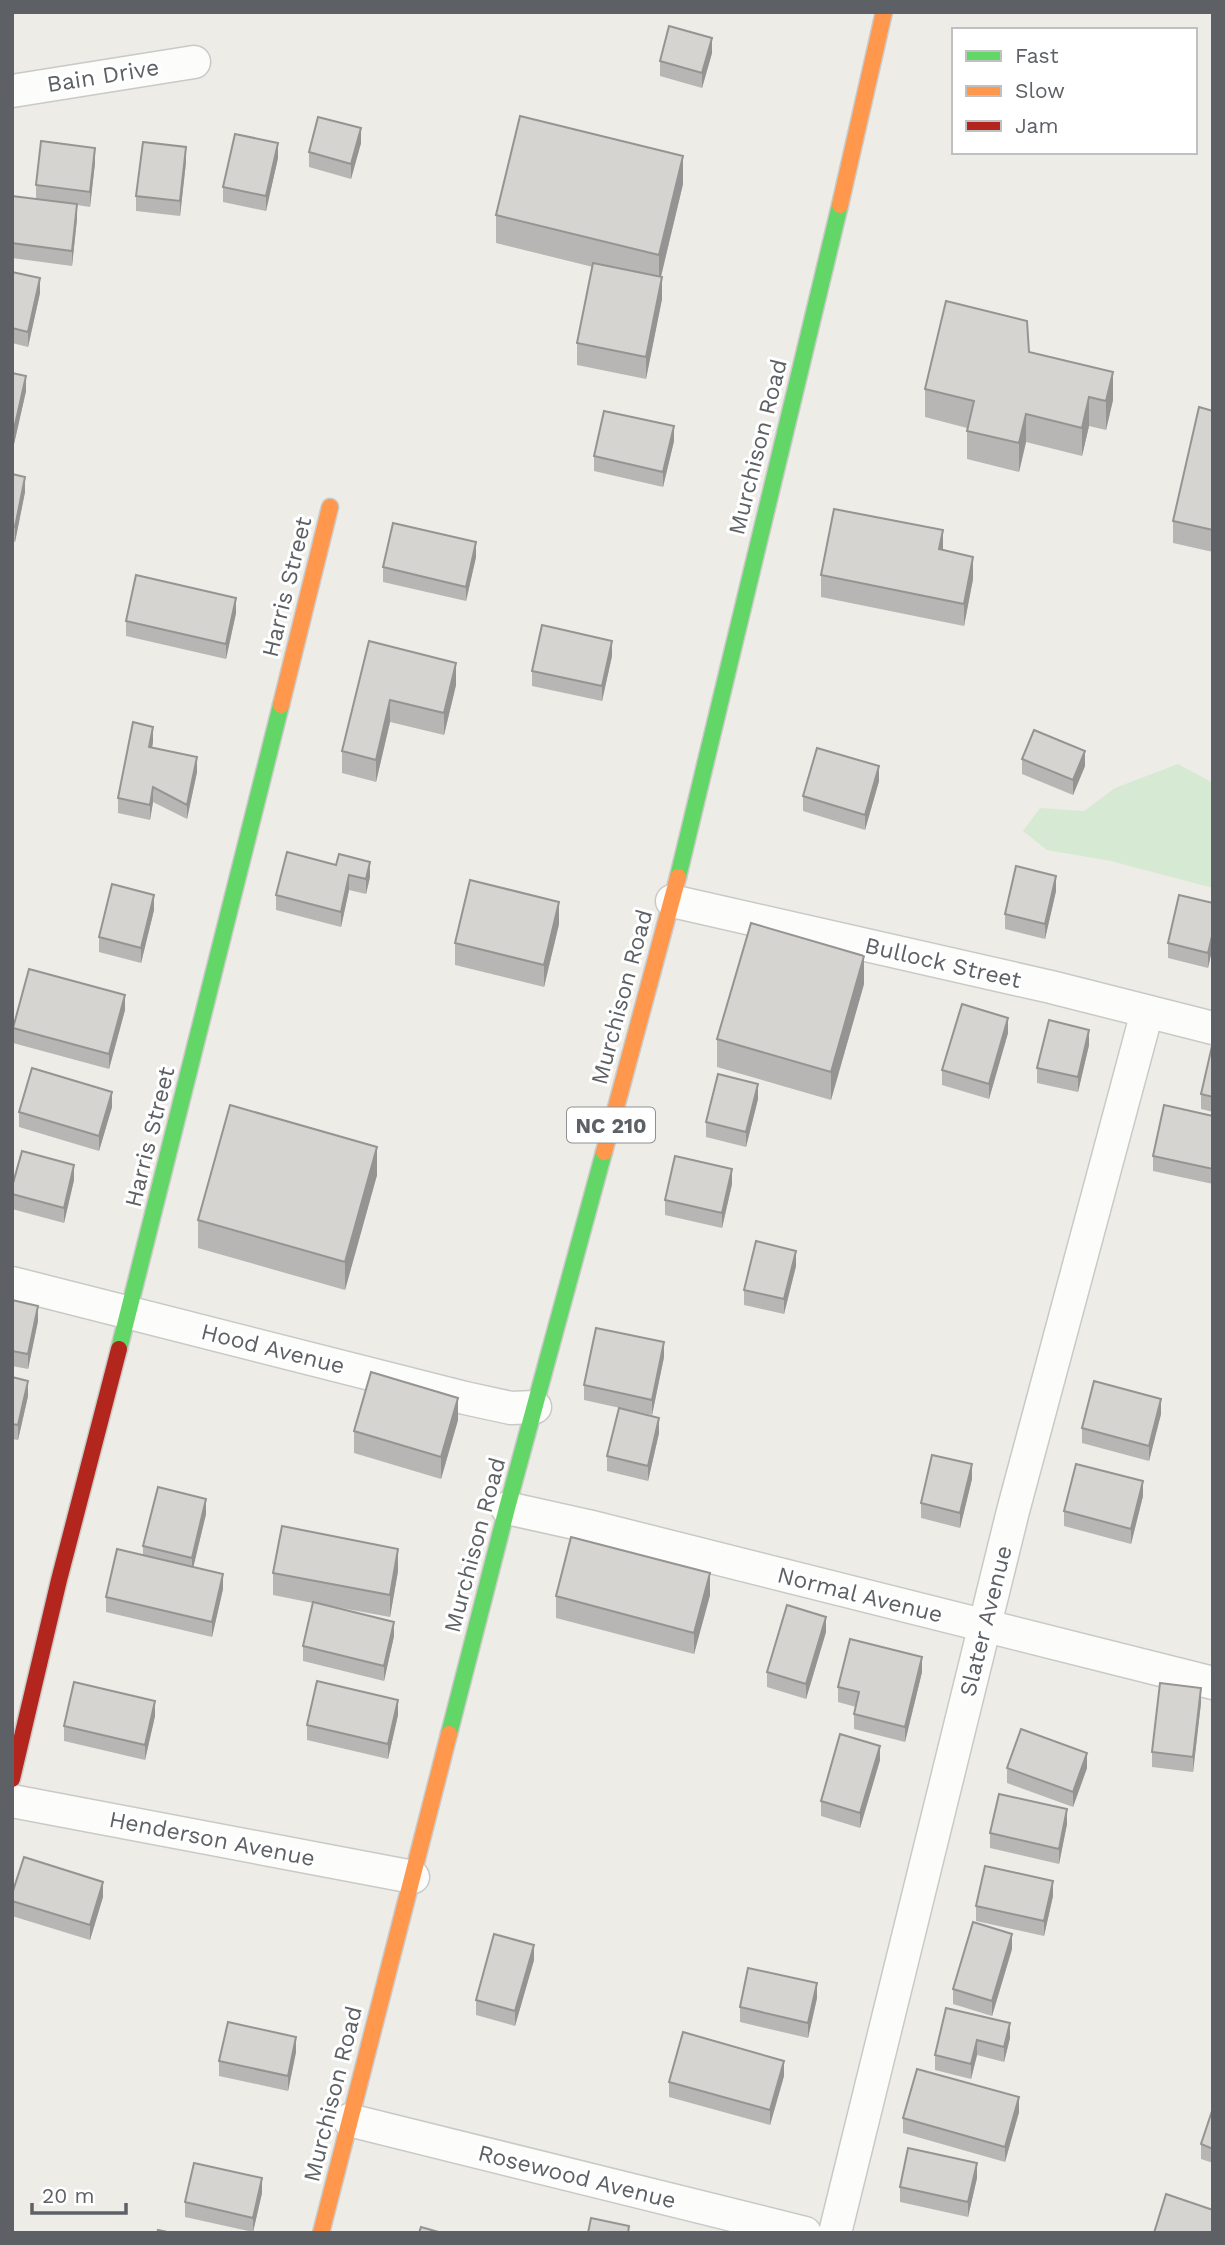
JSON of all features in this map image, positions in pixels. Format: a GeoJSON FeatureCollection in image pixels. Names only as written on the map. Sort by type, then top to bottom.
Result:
{"type":"FeatureCollection","features":[{"type":"Feature","properties":{"kind":"main road","name":"Murchison Road"},"geometry":{"type":"LineString","coordinates":[[321,2233],[507,1508],[672,901],[884,12]]}},
{"type":"Feature","properties":{"kind":"main road","name":"Harris Street"},"geometry":{"type":"LineString","coordinates":[[12,1779],[330,507]]}},
{"type":"Feature","properties":{"kind":"street","name":"Bain Drive"},"geometry":{"type":"LineString","coordinates":[[12,91],[194,62]]}},
{"type":"Feature","properties":{"kind":"street","name":"Bullock Street"},"geometry":{"type":"LineString","coordinates":[[672,901],[1051,987],[1213,1028]]}},
{"type":"Feature","properties":{"kind":"street","name":"Slater Avenue"},"geometry":{"type":"LineString","coordinates":[[835,2233],[1013,1511],[1147,1012]]}},
{"type":"Feature","properties":{"kind":"street","name":"Hood Avenue"},"geometry":{"type":"LineString","coordinates":[[12,1283],[464,1398],[511,1408],[536,1406]]}},
{"type":"Feature","properties":{"kind":"street","name":"Normal Avenue"},"geometry":{"type":"LineString","coordinates":[[507,1508],[1213,1683]]}},
{"type":"Feature","properties":{"kind":"street","name":"Henderson Avenue"},"geometry":{"type":"LineString","coordinates":[[12,1801],[413,1877]]}},
{"type":"Feature","properties":{"kind":"street","name":"Rosewood Avenue"},"geometry":{"type":"LineString","coordinates":[[349,2120],[805,2233]]}},
{"type":"Feature","properties":{"kind":"green space"},"geometry":{"type":"Polygon","coordinates":[[[1178,764],[1213,783],[1213,888],[1111,861],[1047,850],[1023,831],[1040,808],[1084,811],[1115,788],[1178,764]]]}},
{"type":"Feature","properties":{"kind":"building"},"geometry":{"type":"Polygon","coordinates":[[[669,26],[712,38],[702,73],[660,61],[669,26]]]}},
{"type":"Feature","properties":{"kind":"building"},"geometry":{"type":"Polygon","coordinates":[[[520,116],[683,156],[659,255],[496,215],[520,116]]]}},
{"type":"Feature","properties":{"kind":"building"},"geometry":{"type":"Polygon","coordinates":[[[318,117],[361,128],[351,164],[309,152],[318,117]]]}},
{"type":"Feature","properties":{"kind":"building"},"geometry":{"type":"Polygon","coordinates":[[[235,134],[278,143],[266,196],[223,187],[235,134]]]}},
{"type":"Feature","properties":{"kind":"building"},"geometry":{"type":"Polygon","coordinates":[[[41,141],[95,148],[90,192],[36,185],[41,141]]]}},
{"type":"Feature","properties":{"kind":"building"},"geometry":{"type":"Polygon","coordinates":[[[143,142],[186,147],[180,201],[136,196],[143,142]]]}},
{"type":"Feature","properties":{"kind":"building"},"geometry":{"type":"Polygon","coordinates":[[[12,196],[77,204],[72,251],[12,243],[12,196]]]}},
{"type":"Feature","properties":{"kind":"building"},"geometry":{"type":"Polygon","coordinates":[[[593,263],[662,277],[646,357],[577,343],[593,263]]]}},
{"type":"Feature","properties":{"kind":"building"},"geometry":{"type":"Polygon","coordinates":[[[12,272],[40,278],[28,332],[12,328],[12,272]]]}},
{"type":"Feature","properties":{"kind":"building"},"geometry":{"type":"Polygon","coordinates":[[[946,301],[1027,321],[1029,352],[1113,372],[1106,401],[1089,397],[1082,428],[1026,414],[1019,443],[967,431],[974,401],[925,389],[946,301]]]}},
{"type":"Feature","properties":{"kind":"building"},"geometry":{"type":"Polygon","coordinates":[[[12,373],[26,376],[14,429],[12,428],[12,373]]]}},
{"type":"Feature","properties":{"kind":"building"},"geometry":{"type":"Polygon","coordinates":[[[1199,407],[1213,411],[1213,530],[1173,521],[1199,407]]]}},
{"type":"Feature","properties":{"kind":"building"},"geometry":{"type":"Polygon","coordinates":[[[604,411],[674,426],[663,472],[594,456],[604,411]]]}},
{"type":"Feature","properties":{"kind":"building"},"geometry":{"type":"Polygon","coordinates":[[[12,474],[25,477],[15,527],[12,526],[12,474]]]}},
{"type":"Feature","properties":{"kind":"building"},"geometry":{"type":"Polygon","coordinates":[[[834,509],[943,530],[939,549],[973,557],[964,604],[821,575],[834,509]]]}},
{"type":"Feature","properties":{"kind":"building"},"geometry":{"type":"Polygon","coordinates":[[[393,523],[476,542],[466,587],[383,567],[393,523]]]}},
{"type":"Feature","properties":{"kind":"building"},"geometry":{"type":"Polygon","coordinates":[[[136,575],[236,598],[226,644],[126,621],[136,575]]]}},
{"type":"Feature","properties":{"kind":"building"},"geometry":{"type":"Polygon","coordinates":[[[542,625],[612,641],[602,686],[532,671],[542,625]]]}},
{"type":"Feature","properties":{"kind":"building"},"geometry":{"type":"Polygon","coordinates":[[[369,641],[456,663],[444,713],[390,700],[376,760],[342,751],[369,641]]]}},
{"type":"Feature","properties":{"kind":"building"},"geometry":{"type":"Polygon","coordinates":[[[133,722],[153,727],[149,747],[197,757],[187,805],[153,787],[150,805],[118,798],[133,722]]]}},
{"type":"Feature","properties":{"kind":"building"},"geometry":{"type":"Polygon","coordinates":[[[1034,730],[1085,751],[1073,780],[1022,759],[1034,730]]]}},
{"type":"Feature","properties":{"kind":"building"},"geometry":{"type":"Polygon","coordinates":[[[817,748],[879,766],[865,815],[803,796],[817,748]]]}},
{"type":"Feature","properties":{"kind":"building"},"geometry":{"type":"Polygon","coordinates":[[[287,852],[336,865],[339,854],[370,862],[366,879],[349,875],[341,912],[276,895],[287,852]]]}},
{"type":"Feature","properties":{"kind":"building"},"geometry":{"type":"Polygon","coordinates":[[[1016,866],[1056,876],[1045,924],[1005,914],[1016,866]]]}},
{"type":"Feature","properties":{"kind":"building"},"geometry":{"type":"Polygon","coordinates":[[[470,880],[559,902],[544,965],[455,943],[470,880]]]}},
{"type":"Feature","properties":{"kind":"building"},"geometry":{"type":"Polygon","coordinates":[[[112,884],[154,895],[141,948],[99,937],[112,884]]]}},
{"type":"Feature","properties":{"kind":"building"},"geometry":{"type":"Polygon","coordinates":[[[1179,895],[1213,903],[1213,932],[1208,953],[1168,943],[1179,895]]]}},
{"type":"Feature","properties":{"kind":"building"},"geometry":{"type":"Polygon","coordinates":[[[751,923],[864,956],[831,1072],[717,1039],[751,923]]]}},
{"type":"Feature","properties":{"kind":"building"},"geometry":{"type":"Polygon","coordinates":[[[29,969],[125,995],[109,1054],[13,1028],[29,969]]]}},
{"type":"Feature","properties":{"kind":"building"},"geometry":{"type":"Polygon","coordinates":[[[962,1004],[1008,1018],[989,1084],[942,1070],[962,1004]]]}},
{"type":"Feature","properties":{"kind":"building"},"geometry":{"type":"Polygon","coordinates":[[[1049,1020],[1089,1030],[1078,1077],[1037,1068],[1049,1020]]]}},
{"type":"Feature","properties":{"kind":"building"},"geometry":{"type":"Polygon","coordinates":[[[1213,1046],[1213,1097],[1201,1094],[1213,1046]]]}},
{"type":"Feature","properties":{"kind":"building"},"geometry":{"type":"Polygon","coordinates":[[[32,1068],[112,1092],[99,1136],[19,1112],[32,1068]]]}},
{"type":"Feature","properties":{"kind":"building"},"geometry":{"type":"Polygon","coordinates":[[[718,1074],[758,1084],[746,1132],[706,1122],[718,1074]]]}},
{"type":"Feature","properties":{"kind":"building"},"geometry":{"type":"Polygon","coordinates":[[[230,1105],[377,1147],[345,1262],[198,1220],[230,1105]]]}},
{"type":"Feature","properties":{"kind":"building"},"geometry":{"type":"Polygon","coordinates":[[[1164,1105],[1213,1116],[1213,1169],[1153,1156],[1164,1105]]]}},
{"type":"Feature","properties":{"kind":"building"},"geometry":{"type":"Polygon","coordinates":[[[22,1151],[74,1165],[64,1208],[12,1194],[22,1151]]]}},
{"type":"Feature","properties":{"kind":"building"},"geometry":{"type":"Polygon","coordinates":[[[675,1156],[732,1169],[722,1213],[665,1200],[675,1156]]]}},
{"type":"Feature","properties":{"kind":"building"},"geometry":{"type":"Polygon","coordinates":[[[756,1241],[796,1251],[784,1299],[744,1290],[756,1241]]]}},
{"type":"Feature","properties":{"kind":"building"},"geometry":{"type":"Polygon","coordinates":[[[12,1300],[38,1306],[28,1354],[12,1351],[12,1300]]]}},
{"type":"Feature","properties":{"kind":"building"},"geometry":{"type":"Polygon","coordinates":[[[596,1328],[664,1342],[652,1400],[584,1385],[596,1328]]]}},
{"type":"Feature","properties":{"kind":"building"},"geometry":{"type":"Polygon","coordinates":[[[371,1372],[458,1398],[441,1457],[354,1431],[371,1372]]]}},
{"type":"Feature","properties":{"kind":"building"},"geometry":{"type":"Polygon","coordinates":[[[12,1377],[28,1381],[18,1425],[12,1424],[12,1377]]]}},
{"type":"Feature","properties":{"kind":"building"},"geometry":{"type":"Polygon","coordinates":[[[1094,1381],[1161,1399],[1149,1446],[1082,1428],[1094,1381]]]}},
{"type":"Feature","properties":{"kind":"building"},"geometry":{"type":"Polygon","coordinates":[[[619,1408],[659,1418],[648,1466],[607,1456],[619,1408]]]}},
{"type":"Feature","properties":{"kind":"building"},"geometry":{"type":"Polygon","coordinates":[[[932,1455],[972,1464],[960,1513],[921,1503],[932,1455]]]}},
{"type":"Feature","properties":{"kind":"building"},"geometry":{"type":"Polygon","coordinates":[[[1076,1464],[1143,1481],[1131,1529],[1064,1511],[1076,1464]]]}},
{"type":"Feature","properties":{"kind":"building"},"geometry":{"type":"Polygon","coordinates":[[[158,1487],[206,1499],[192,1558],[143,1546],[158,1487]]]}},
{"type":"Feature","properties":{"kind":"building"},"geometry":{"type":"Polygon","coordinates":[[[282,1526],[398,1549],[390,1595],[273,1573],[282,1526]]]}},
{"type":"Feature","properties":{"kind":"building"},"geometry":{"type":"Polygon","coordinates":[[[571,1537],[710,1573],[694,1633],[556,1596],[571,1537]]]}},
{"type":"Feature","properties":{"kind":"building"},"geometry":{"type":"Polygon","coordinates":[[[117,1549],[223,1574],[212,1622],[106,1597],[117,1549]]]}},
{"type":"Feature","properties":{"kind":"building"},"geometry":{"type":"Polygon","coordinates":[[[313,1602],[394,1622],[384,1666],[303,1646],[313,1602]]]}},
{"type":"Feature","properties":{"kind":"building"},"geometry":{"type":"Polygon","coordinates":[[[787,1605],[826,1617],[806,1684],[767,1672],[787,1605]]]}},
{"type":"Feature","properties":{"kind":"building"},"geometry":{"type":"Polygon","coordinates":[[[850,1639],[922,1657],[905,1727],[854,1714],[859,1692],[838,1687],[850,1639]]]}},
{"type":"Feature","properties":{"kind":"building"},"geometry":{"type":"Polygon","coordinates":[[[317,1681],[398,1700],[388,1744],[307,1725],[317,1681]]]}},
{"type":"Feature","properties":{"kind":"building"},"geometry":{"type":"Polygon","coordinates":[[[74,1682],[155,1701],[145,1745],[64,1726],[74,1682]]]}},
{"type":"Feature","properties":{"kind":"building"},"geometry":{"type":"Polygon","coordinates":[[[1160,1683],[1201,1688],[1193,1757],[1152,1752],[1160,1683]]]}},
{"type":"Feature","properties":{"kind":"building"},"geometry":{"type":"Polygon","coordinates":[[[1021,1729],[1087,1753],[1073,1792],[1007,1768],[1021,1729]]]}},
{"type":"Feature","properties":{"kind":"building"},"geometry":{"type":"Polygon","coordinates":[[[840,1734],[880,1746],[860,1813],[821,1801],[840,1734]]]}},
{"type":"Feature","properties":{"kind":"building"},"geometry":{"type":"Polygon","coordinates":[[[999,1794],[1067,1809],[1059,1849],[990,1833],[999,1794]]]}},
{"type":"Feature","properties":{"kind":"building"},"geometry":{"type":"Polygon","coordinates":[[[24,1857],[103,1882],[90,1925],[12,1901],[24,1857]]]}},
{"type":"Feature","properties":{"kind":"building"},"geometry":{"type":"Polygon","coordinates":[[[985,1866],[1053,1881],[1044,1921],[976,1906],[985,1866]]]}},
{"type":"Feature","properties":{"kind":"building"},"geometry":{"type":"Polygon","coordinates":[[[973,1922],[1012,1934],[992,2001],[953,1989],[973,1922]]]}},
{"type":"Feature","properties":{"kind":"building"},"geometry":{"type":"Polygon","coordinates":[[[494,1934],[534,1945],[515,2011],[476,2000],[494,1934]]]}},
{"type":"Feature","properties":{"kind":"building"},"geometry":{"type":"Polygon","coordinates":[[[748,1968],[817,1983],[808,2023],[740,2007],[748,1968]]]}},
{"type":"Feature","properties":{"kind":"building"},"geometry":{"type":"Polygon","coordinates":[[[946,2008],[1010,2023],[1004,2047],[977,2040],[971,2064],[935,2055],[946,2008]]]}},
{"type":"Feature","properties":{"kind":"building"},"geometry":{"type":"Polygon","coordinates":[[[228,2022],[296,2037],[288,2076],[219,2061],[228,2022]]]}},
{"type":"Feature","properties":{"kind":"building"},"geometry":{"type":"Polygon","coordinates":[[[683,2032],[784,2061],[770,2110],[669,2082],[683,2032]]]}},
{"type":"Feature","properties":{"kind":"building"},"geometry":{"type":"Polygon","coordinates":[[[917,2069],[1019,2097],[1005,2147],[903,2118],[917,2069]]]}},
{"type":"Feature","properties":{"kind":"building"},"geometry":{"type":"Polygon","coordinates":[[[1213,2108],[1213,2149],[1201,2144],[1213,2108]]]}},
{"type":"Feature","properties":{"kind":"building"},"geometry":{"type":"Polygon","coordinates":[[[908,2148],[977,2163],[968,2202],[900,2187],[908,2148]]]}},
{"type":"Feature","properties":{"kind":"building"},"geometry":{"type":"Polygon","coordinates":[[[194,2163],[262,2178],[253,2218],[185,2202],[194,2163]]]}},
{"type":"Feature","properties":{"kind":"building"},"geometry":{"type":"Polygon","coordinates":[[[1166,2194],[1213,2210],[1213,2233],[1154,2233],[1166,2194]]]}},
{"type":"Feature","properties":{"kind":"building"},"geometry":{"type":"Polygon","coordinates":[[[591,2218],[629,2226],[628,2233],[588,2233],[591,2218]]]}},
{"type":"Feature","properties":{"kind":"building"},"geometry":{"type":"Polygon","coordinates":[[[421,2227],[442,2233],[419,2233],[421,2227]]]}},
{"type":"Feature","properties":{"kind":"traffic: fast"},"geometry":{"type":"LineString","coordinates":[[678,877],[840,205]]}},
{"type":"Feature","properties":{"kind":"traffic: fast"},"geometry":{"type":"LineString","coordinates":[[119,1349],[281,705]]}},
{"type":"Feature","properties":{"kind":"traffic: fast"},"geometry":{"type":"LineString","coordinates":[[449,1734],[507,1508],[604,1152]]}},
{"type":"Feature","properties":{"kind":"traffic: slow"},"geometry":{"type":"LineString","coordinates":[[840,205],[884,12]]}},
{"type":"Feature","properties":{"kind":"traffic: slow"},"geometry":{"type":"LineString","coordinates":[[281,705],[330,507]]}},
{"type":"Feature","properties":{"kind":"traffic: slow"},"geometry":{"type":"LineString","coordinates":[[604,1152],[678,877]]}},
{"type":"Feature","properties":{"kind":"traffic: slow"},"geometry":{"type":"LineString","coordinates":[[321,2233],[449,1734]]}},
{"type":"Feature","properties":{"kind":"traffic: jam"},"geometry":{"type":"LineString","coordinates":[[12,1779],[59,1580],[119,1349]]}}]}
